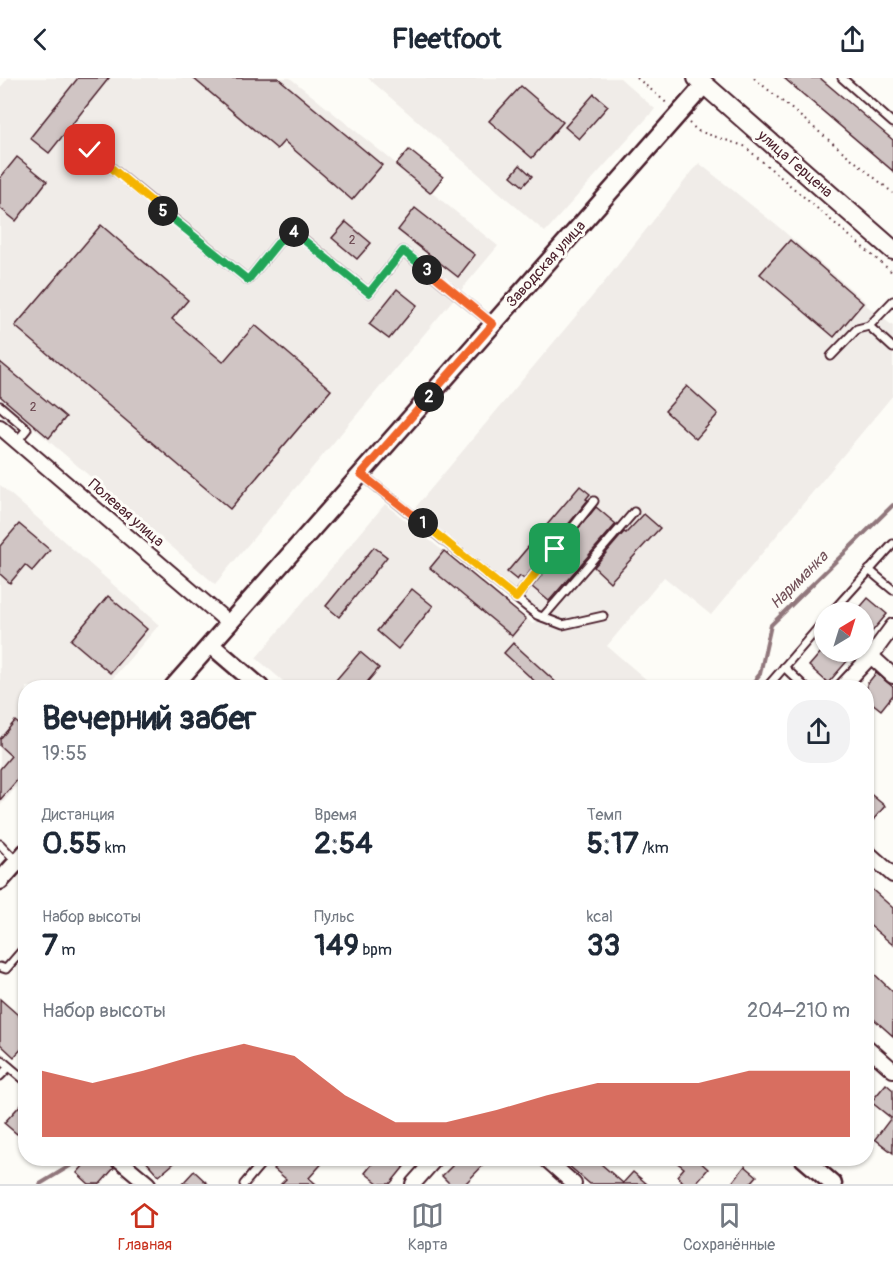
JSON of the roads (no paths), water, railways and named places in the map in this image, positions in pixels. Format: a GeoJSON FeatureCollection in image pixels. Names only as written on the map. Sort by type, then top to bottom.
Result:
{"type":"FeatureCollection","features":[{"type":"Feature","properties":{"kind":"main road","name":"улица Герцена"},"geometry":{"type":"LineString","coordinates":[[701,81],[893,250]]}},
{"type":"Feature","properties":{"kind":"street","name":"Заводская улица"},"geometry":{"type":"LineString","coordinates":[[179,680],[679,114],[701,81]]}},
{"type":"Feature","properties":{"kind":"street","name":"Полевая улица"},"geometry":{"type":"LineString","coordinates":[[0,427],[230,624]]}},
{"type":"Feature","properties":{"kind":"street"},"geometry":{"type":"LineString","coordinates":[[874,652],[893,627]]}},
{"type":"Feature","properties":{"kind":"street"},"geometry":{"type":"LineString","coordinates":[[211,645],[247,680]]}},
{"type":"Feature","properties":{"kind":"street"},"geometry":{"type":"LineString","coordinates":[[874,659],[893,676]]}},
{"type":"Feature","properties":{"kind":"street"},"geometry":{"type":"LineString","coordinates":[[849,680],[865,662]]}},
{"type":"Feature","properties":{"kind":"street"},"geometry":{"type":"LineString","coordinates":[[874,858],[893,875]]}},
{"type":"Feature","properties":{"kind":"street"},"geometry":{"type":"LineString","coordinates":[[0,881],[18,860]]}},
{"type":"Feature","properties":{"kind":"street"},"geometry":{"type":"LineString","coordinates":[[874,1053],[893,1070]]}},
{"type":"Feature","properties":{"kind":"street"},"geometry":{"type":"LineString","coordinates":[[127,1166],[148,1184]]}},
{"type":"Feature","properties":{"kind":"street"},"geometry":{"type":"LineString","coordinates":[[413,1184],[429,1166]]}},
{"type":"Feature","properties":{"kind":"street"},"geometry":{"type":"LineString","coordinates":[[554,1166],[574,1184]]}},
{"type":"Feature","properties":{"kind":"street"},"geometry":{"type":"LineString","coordinates":[[812,1166],[833,1184]]}},
{"type":"Feature","properties":{"kind":"lane"},"geometry":{"type":"LineString","coordinates":[[842,78],[893,123]]}},
{"type":"Feature","properties":{"kind":"lane"},"geometry":{"type":"LineString","coordinates":[[90,150],[248,280],[290,228],[369,293],[403,251],[493,324]]}},
{"type":"Feature","properties":{"kind":"lane"},"geometry":{"type":"LineString","coordinates":[[831,356],[857,329],[869,326],[893,301]]}},
{"type":"Feature","properties":{"kind":"lane"},"geometry":{"type":"LineString","coordinates":[[869,326],[893,348]]}},
{"type":"Feature","properties":{"kind":"lane"},"geometry":{"type":"LineString","coordinates":[[0,406],[27,429],[17,441]]}},
{"type":"Feature","properties":{"kind":"lane"},"geometry":{"type":"LineString","coordinates":[[361,474],[537,615],[563,625],[603,616]]}},
{"type":"Feature","properties":{"kind":"lane"},"geometry":{"type":"LineString","coordinates":[[516,598],[594,501]]}},
{"type":"Feature","properties":{"kind":"lane"},"geometry":{"type":"LineString","coordinates":[[543,617],[634,512]]}},
{"type":"Feature","properties":{"kind":"lane"},"geometry":{"type":"LineString","coordinates":[[841,602],[893,544]]}},
{"type":"Feature","properties":{"kind":"lane"},"geometry":{"type":"LineString","coordinates":[[869,570],[893,590]]}},
{"type":"Feature","properties":{"kind":"lane"},"geometry":{"type":"LineString","coordinates":[[773,680],[814,633]]}},
{"type":"Feature","properties":{"kind":"lane"},"geometry":{"type":"LineString","coordinates":[[784,667],[798,680]]}},
{"type":"Feature","properties":{"kind":"lane"},"geometry":{"type":"LineString","coordinates":[[0,844],[18,855]]}},
{"type":"Feature","properties":{"kind":"lane"},"geometry":{"type":"LineString","coordinates":[[0,967],[6,969],[18,955]]}},
{"type":"Feature","properties":{"kind":"lane"},"geometry":{"type":"LineString","coordinates":[[0,1059],[18,1074]]}},
{"type":"Feature","properties":{"kind":"lane"},"geometry":{"type":"LineString","coordinates":[[0,1077],[9,1067]]}},
{"type":"Feature","properties":{"kind":"lane"},"geometry":{"type":"LineString","coordinates":[[244,1184],[259,1166]]}},
{"type":"Feature","properties":{"kind":"waterway","name":"Нариманка"},"geometry":{"type":"LineString","coordinates":[[755,680],[760,674],[771,625],[893,505]]}},
{"type":"Feature","properties":{"kind":"waterway","name":"Нариманка"},"geometry":{"type":"LineString","coordinates":[[40,1184],[70,1166]]}}]}
